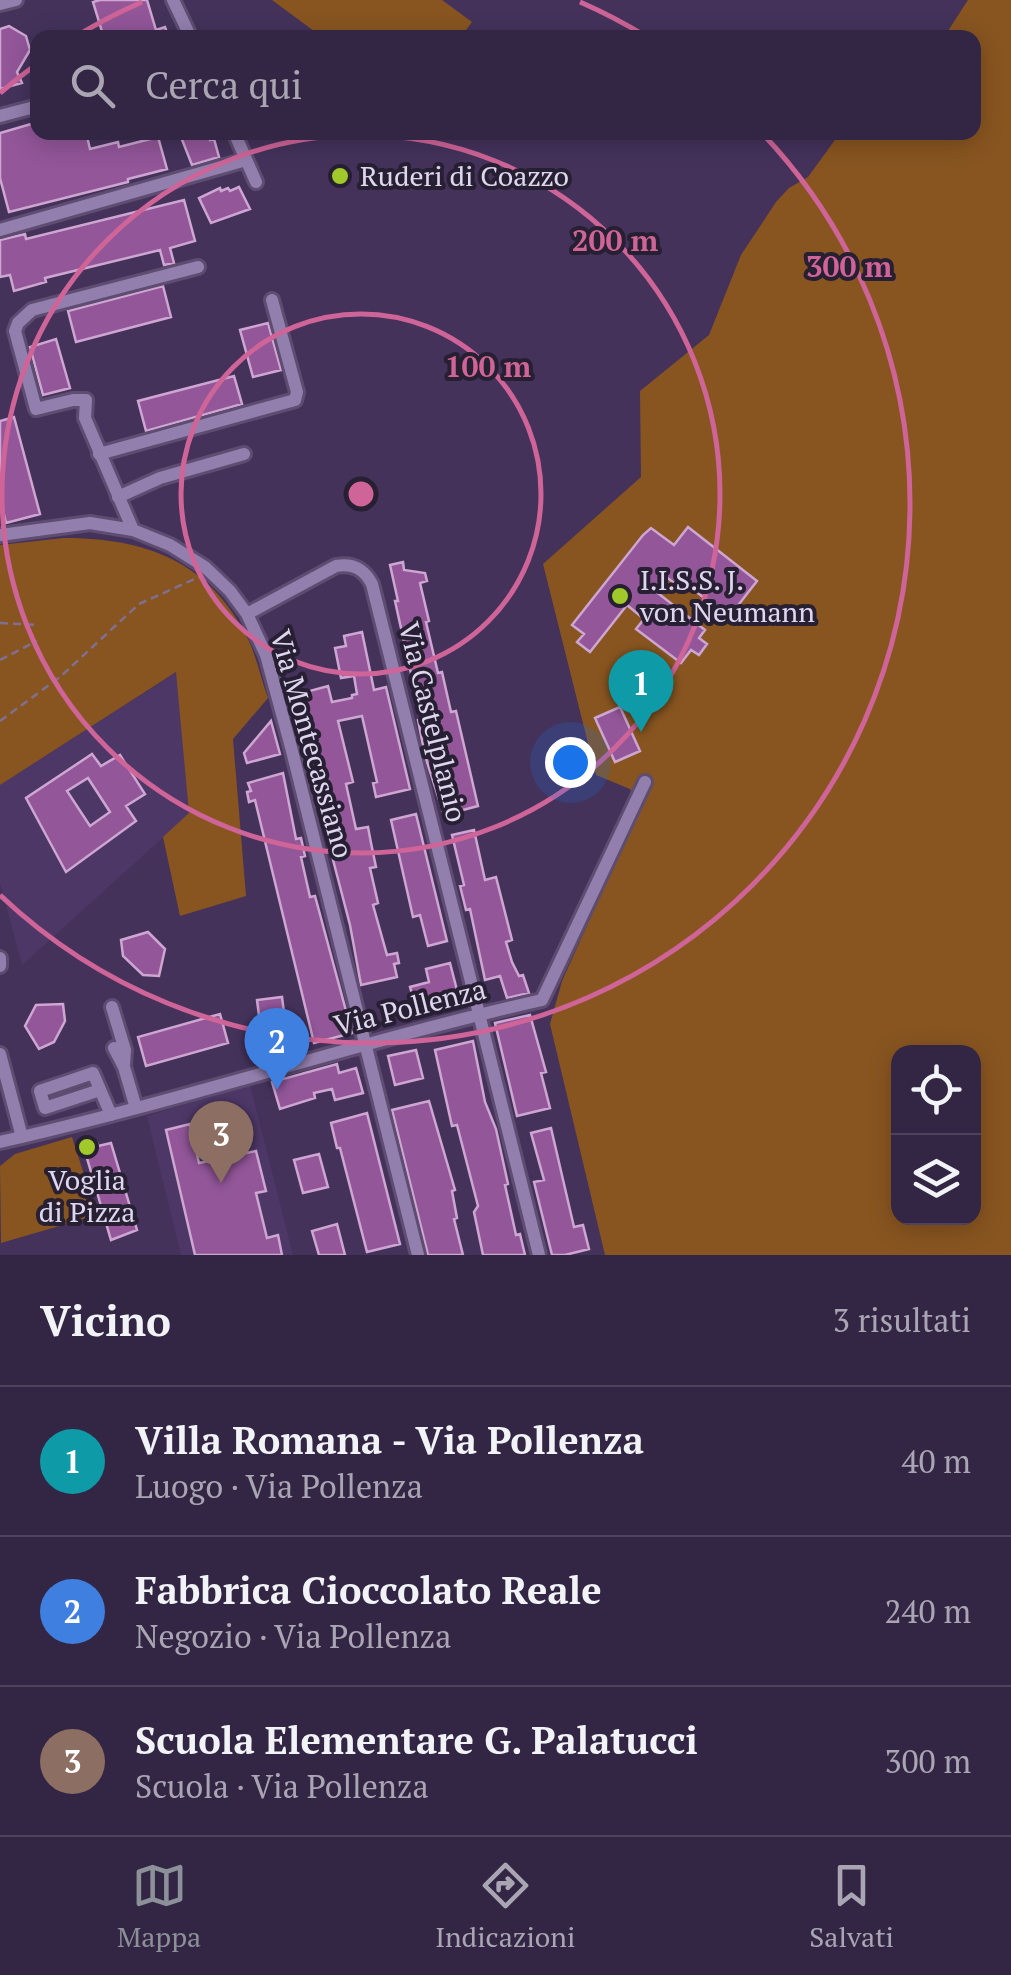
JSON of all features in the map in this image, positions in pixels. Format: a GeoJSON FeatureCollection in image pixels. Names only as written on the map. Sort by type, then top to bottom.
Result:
{"type":"FeatureCollection","features":[{"type":"Feature","properties":{"kind":"street"},"geometry":{"type":"LineString","coordinates":[[0,4],[16,0]]}},
{"type":"Feature","properties":{"kind":"street"},"geometry":{"type":"LineString","coordinates":[[173,0],[187,30]]}},
{"type":"Feature","properties":{"kind":"street"},"geometry":{"type":"LineString","coordinates":[[0,116],[30,108]]}},
{"type":"Feature","properties":{"kind":"street"},"geometry":{"type":"LineString","coordinates":[[237,140],[256,182]]}},
{"type":"Feature","properties":{"kind":"street"},"geometry":{"type":"LineString","coordinates":[[0,230],[246,160]]}},
{"type":"Feature","properties":{"kind":"street"},"geometry":{"type":"LineString","coordinates":[[133,530],[85,418],[86,400],[36,409],[15,331],[18,322],[32,310],[198,267]]}},
{"type":"Feature","properties":{"kind":"street"},"geometry":{"type":"LineString","coordinates":[[100,454],[295,400],[297,392],[272,300]]}},
{"type":"Feature","properties":{"kind":"street"},"geometry":{"type":"LineString","coordinates":[[118,497],[160,478],[244,454]]}},
{"type":"Feature","properties":{"kind":"street","name":"Via Montecassiano"},"geometry":{"type":"LineString","coordinates":[[0,535],[90,523],[133,530],[170,545],[205,567],[247,614],[270,666],[418,1255]]}},
{"type":"Feature","properties":{"kind":"street","name":"Via Castelplanio"},"geometry":{"type":"LineString","coordinates":[[247,614],[336,566],[354,567],[369,578],[480,1014]]}},
{"type":"Feature","properties":{"kind":"street","name":"Via Pollenza"},"geometry":{"type":"LineString","coordinates":[[0,1142],[59,1130],[366,1043],[542,1000],[644,782]]}},
{"type":"Feature","properties":{"kind":"street"},"geometry":{"type":"LineString","coordinates":[[0,958],[0,966]]}},
{"type":"Feature","properties":{"kind":"street"},"geometry":{"type":"LineString","coordinates":[[112,1007],[125,1050],[124,1066]]}},
{"type":"Feature","properties":{"kind":"street"},"geometry":{"type":"LineString","coordinates":[[480,1014],[539,1255]]}},
{"type":"Feature","properties":{"kind":"street"},"geometry":{"type":"LineString","coordinates":[[114,1048],[124,1066],[136,1108]]}},
{"type":"Feature","properties":{"kind":"street"},"geometry":{"type":"LineString","coordinates":[[0,1054],[22,1137]]}},
{"type":"Feature","properties":{"kind":"street"},"geometry":{"type":"LineString","coordinates":[[59,1130],[52,1106],[45,1108],[40,1092],[93,1073],[111,1116]]}},
{"type":"Feature","properties":{"kind":"path"},"geometry":{"type":"LineString","coordinates":[[0,721],[60,677],[139,604],[201,576]]}},
{"type":"Feature","properties":{"kind":"path"},"geometry":{"type":"LineString","coordinates":[[0,623],[39,624]]}},
{"type":"Feature","properties":{"kind":"path"},"geometry":{"type":"LineString","coordinates":[[0,660],[36,640]]}},
{"type":"Feature","properties":{"kind":"shaded area"},"geometry":{"type":"Polygon","coordinates":[[[272,0],[442,0],[472,22],[466,30],[313,30],[272,0]]]}},
{"type":"Feature","properties":{"kind":"shaded area"},"geometry":{"type":"Polygon","coordinates":[[[968,0],[1011,0],[1011,1255],[605,1255],[550,1024],[562,981],[640,808],[630,789],[596,775],[543,564],[641,477],[640,391],[709,335],[741,255],[789,188],[808,177],[835,140],[981,140],[981,30],[949,30],[968,0]]]}},
{"type":"Feature","properties":{"kind":"shaded area"},"geometry":{"type":"Polygon","coordinates":[[[64,538],[122,543],[172,559],[214,590],[248,639],[268,698],[233,739],[246,896],[180,916],[163,837],[189,813],[176,672],[0,785],[0,545],[64,538]]]}},
{"type":"Feature","properties":{"kind":"shaded area"},"geometry":{"type":"Polygon","coordinates":[[[177,672],[189,814],[22,965],[0,883],[0,785],[177,672]]]}},
{"type":"Feature","properties":{"kind":"shaded area"},"geometry":{"type":"Polygon","coordinates":[[[250,1085],[293,1255],[181,1255],[147,1116],[250,1085]]]}},
{"type":"Feature","properties":{"kind":"shaded area"},"geometry":{"type":"Polygon","coordinates":[[[72,1137],[97,1215],[1,1243],[0,1166],[15,1154],[72,1137]]]}},
{"type":"Feature","properties":{"kind":"building"},"geometry":{"type":"Polygon","coordinates":[[[147,0],[156,30],[102,30],[93,2],[147,0]]]}},
{"type":"Feature","properties":{"kind":"building"},"geometry":{"type":"Polygon","coordinates":[[[9,26],[26,36],[30,50],[17,72],[22,83],[0,89],[0,29],[9,26]]]}},
{"type":"Feature","properties":{"kind":"building"},"geometry":{"type":"Polygon","coordinates":[[[30,124],[30,140],[88,140],[90,149],[118,142],[119,147],[159,140],[167,169],[9,212],[0,178],[0,133],[30,124]]]}},
{"type":"Feature","properties":{"kind":"building"},"geometry":{"type":"Polygon","coordinates":[[[182,140],[214,140],[219,157],[192,165],[182,140]]]}},
{"type":"Feature","properties":{"kind":"building"},"geometry":{"type":"Polygon","coordinates":[[[239,187],[250,209],[211,223],[199,198],[220,188],[230,191],[239,187]]]}},
{"type":"Feature","properties":{"kind":"building"},"geometry":{"type":"Polygon","coordinates":[[[184,200],[195,241],[170,248],[174,263],[164,265],[160,250],[45,278],[46,282],[14,291],[10,275],[0,277],[0,240],[25,234],[26,239],[184,200]]]}},
{"type":"Feature","properties":{"kind":"building"},"geometry":{"type":"Polygon","coordinates":[[[163,286],[171,317],[76,342],[68,311],[163,286]]]}},
{"type":"Feature","properties":{"kind":"building"},"geometry":{"type":"Polygon","coordinates":[[[268,323],[281,370],[253,377],[240,330],[268,323]]]}},
{"type":"Feature","properties":{"kind":"building"},"geometry":{"type":"Polygon","coordinates":[[[56,339],[70,388],[43,395],[30,347],[56,339]]]}},
{"type":"Feature","properties":{"kind":"building"},"geometry":{"type":"Polygon","coordinates":[[[234,376],[242,404],[146,431],[138,401],[234,376]]]}},
{"type":"Feature","properties":{"kind":"building"},"geometry":{"type":"Polygon","coordinates":[[[14,417],[40,514],[6,523],[0,498],[0,421],[14,417]]]}},
{"type":"Feature","properties":{"kind":"building","name":"I.I.S.S. J. von Neumann"},"geometry":{"type":"Polygon","coordinates":[[[688,527],[757,581],[729,617],[682,581],[678,586],[665,576],[654,590],[705,630],[699,638],[707,644],[699,655],[691,650],[681,663],[636,629],[644,619],[627,605],[590,652],[577,642],[584,634],[572,625],[643,535],[651,528],[674,545],[688,527]]]}},
{"type":"Feature","properties":{"kind":"building"},"geometry":{"type":"Polygon","coordinates":[[[403,562],[404,570],[425,573],[427,581],[420,583],[429,621],[426,622],[451,712],[456,711],[478,806],[444,815],[425,756],[418,720],[421,719],[395,601],[390,565],[403,562]]]}},
{"type":"Feature","properties":{"kind":"building"},"geometry":{"type":"Polygon","coordinates":[[[362,632],[374,690],[386,687],[410,789],[376,797],[373,783],[377,782],[362,716],[338,721],[353,782],[346,784],[356,829],[368,827],[376,867],[370,868],[378,903],[373,905],[387,955],[397,953],[399,963],[394,964],[397,977],[361,985],[319,806],[324,805],[291,696],[328,686],[332,702],[357,694],[354,676],[341,678],[335,648],[346,646],[344,636],[362,632]]]}},
{"type":"Feature","properties":{"kind":"building"},"geometry":{"type":"Polygon","coordinates":[[[620,707],[640,751],[615,762],[595,718],[620,707]]]}},
{"type":"Feature","properties":{"kind":"building"},"geometry":{"type":"Polygon","coordinates":[[[271,721],[280,754],[247,763],[244,753],[271,721]]]}},
{"type":"Feature","properties":{"kind":"building"},"geometry":{"type":"Polygon","coordinates":[[[92,754],[101,766],[120,755],[145,794],[126,806],[136,821],[66,872],[26,798],[92,754]],[[88,778],[67,791],[90,826],[110,812],[88,778]]]}},
{"type":"Feature","properties":{"kind":"building"},"geometry":{"type":"Polygon","coordinates":[[[283,773],[296,839],[301,838],[305,856],[301,857],[310,897],[315,896],[352,1033],[314,1043],[255,800],[249,802],[247,792],[251,791],[248,783],[283,773]]]}},
{"type":"Feature","properties":{"kind":"building"},"geometry":{"type":"Polygon","coordinates":[[[416,814],[447,941],[428,946],[420,915],[413,917],[391,820],[416,814]]]}},
{"type":"Feature","properties":{"kind":"building"},"geometry":{"type":"Polygon","coordinates":[[[474,830],[485,880],[496,877],[512,940],[506,942],[512,962],[519,976],[523,975],[529,993],[507,998],[500,976],[485,980],[470,909],[466,910],[460,886],[464,885],[452,835],[474,830]]]}},
{"type":"Feature","properties":{"kind":"building"},"geometry":{"type":"Polygon","coordinates":[[[148,932],[165,949],[159,976],[143,975],[123,956],[121,940],[148,932]]]}},
{"type":"Feature","properties":{"kind":"building"},"geometry":{"type":"Polygon","coordinates":[[[450,963],[459,998],[416,1008],[410,987],[429,982],[426,969],[450,963]]]}},
{"type":"Feature","properties":{"kind":"building"},"geometry":{"type":"Polygon","coordinates":[[[282,997],[288,1043],[263,1047],[257,1000],[282,997]]]}},
{"type":"Feature","properties":{"kind":"building"},"geometry":{"type":"Polygon","coordinates":[[[63,1004],[65,1021],[54,1042],[39,1049],[25,1026],[36,1005],[63,1004]]]}},
{"type":"Feature","properties":{"kind":"building"},"geometry":{"type":"Polygon","coordinates":[[[220,1014],[228,1043],[146,1066],[138,1037],[220,1014]]]}},
{"type":"Feature","properties":{"kind":"building"},"geometry":{"type":"Polygon","coordinates":[[[530,1015],[546,1072],[541,1073],[550,1108],[517,1116],[495,1023],[530,1015]]]}},
{"type":"Feature","properties":{"kind":"building"},"geometry":{"type":"Polygon","coordinates":[[[473,1041],[485,1102],[496,1129],[516,1235],[520,1234],[525,1255],[483,1255],[474,1212],[478,1206],[457,1125],[452,1126],[435,1050],[473,1041]]]}},
{"type":"Feature","properties":{"kind":"building"},"geometry":{"type":"Polygon","coordinates":[[[416,1050],[423,1078],[395,1085],[388,1056],[416,1050]]]}},
{"type":"Feature","properties":{"kind":"building"},"geometry":{"type":"Polygon","coordinates":[[[337,1064],[339,1073],[356,1068],[363,1093],[335,1100],[332,1089],[280,1109],[272,1082],[337,1064]]]}},
{"type":"Feature","properties":{"kind":"building"},"geometry":{"type":"Polygon","coordinates":[[[429,1101],[455,1190],[454,1219],[463,1255],[428,1255],[392,1110],[429,1101]]]}},
{"type":"Feature","properties":{"kind":"building"},"geometry":{"type":"Polygon","coordinates":[[[367,1113],[400,1244],[367,1252],[331,1123],[367,1113]]]}},
{"type":"Feature","properties":{"kind":"building"},"geometry":{"type":"Polygon","coordinates":[[[190,1124],[199,1163],[256,1151],[266,1191],[256,1193],[267,1238],[278,1235],[282,1255],[195,1255],[166,1130],[190,1124]]]}},
{"type":"Feature","properties":{"kind":"building"},"geometry":{"type":"Polygon","coordinates":[[[551,1128],[574,1227],[583,1225],[589,1249],[565,1255],[552,1255],[534,1182],[544,1180],[531,1133],[551,1128]]]}},
{"type":"Feature","properties":{"kind":"building"},"geometry":{"type":"Polygon","coordinates":[[[111,1143],[137,1230],[111,1240],[84,1148],[111,1143]]]}},
{"type":"Feature","properties":{"kind":"building"},"geometry":{"type":"Polygon","coordinates":[[[319,1154],[328,1187],[303,1193],[294,1160],[319,1154]]]}},
{"type":"Feature","properties":{"kind":"building"},"geometry":{"type":"Polygon","coordinates":[[[337,1224],[345,1255],[319,1255],[312,1231],[337,1224]]]}},
{"type":"Feature","properties":{"kind":"place","name":"Ruderi di Coazzo"},"geometry":{"type":"Point","coordinates":[340,176]}},
{"type":"Feature","properties":{"kind":"place","name":"I.I.S.S. J. von Neumann"},"geometry":{"type":"Point","coordinates":[620,596]}},
{"type":"Feature","properties":{"kind":"place","name":"Villa Romana - Via Pollenza"},"geometry":{"type":"Point","coordinates":[641,732]}},
{"type":"Feature","properties":{"kind":"place","name":"Fabbrica Cioccolato Reale"},"geometry":{"type":"Point","coordinates":[277,1090]}},
{"type":"Feature","properties":{"kind":"place","name":"Voglia di Pizza"},"geometry":{"type":"Point","coordinates":[87,1147]}},
{"type":"Feature","properties":{"kind":"place","name":"Scuola Elementare G. Palatucci"},"geometry":{"type":"Point","coordinates":[221,1183]}}]}
